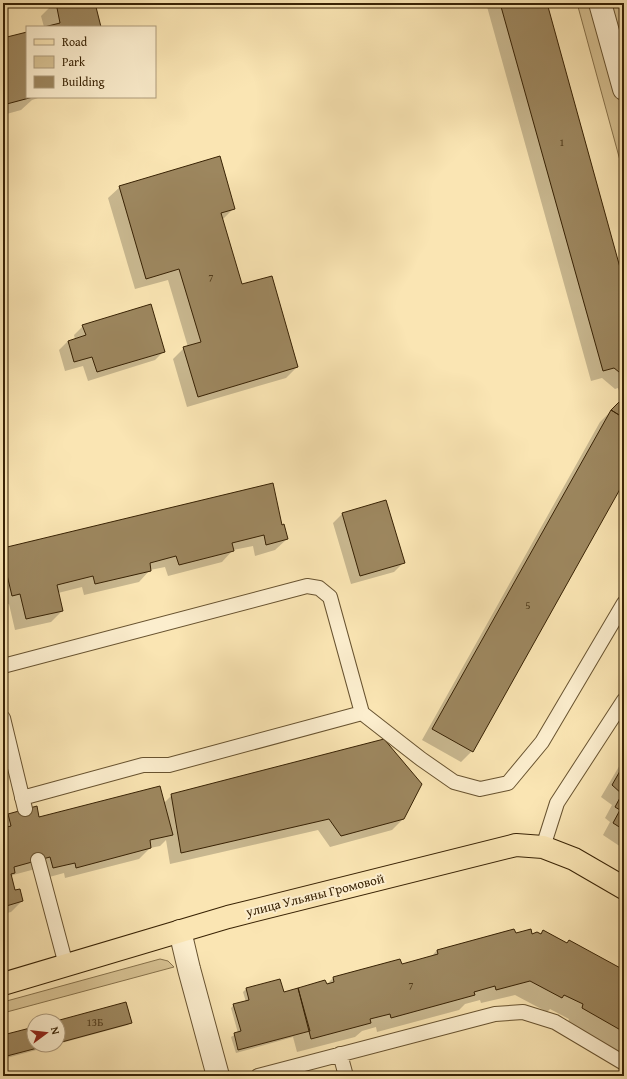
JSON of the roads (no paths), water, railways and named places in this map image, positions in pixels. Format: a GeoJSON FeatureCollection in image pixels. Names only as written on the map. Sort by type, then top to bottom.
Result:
{"type":"FeatureCollection","features":[{"type":"Feature","properties":{"kind":"main road","name":"улица Ульяны Громовой"},"geometry":{"type":"LineString","coordinates":[[3,984],[228,917],[516,845],[543,847],[574,859],[624,888]]}},
{"type":"Feature","properties":{"kind":"street"},"geometry":{"type":"LineString","coordinates":[[600,3],[624,89]]}},
{"type":"Feature","properties":{"kind":"street"},"geometry":{"type":"LineString","coordinates":[[180,931],[218,1076]]}},
{"type":"Feature","properties":{"kind":"lane"},"geometry":{"type":"LineString","coordinates":[[3,666],[307,586],[319,588],[330,596],[362,713],[421,759],[454,782],[480,789],[508,783],[542,742],[624,603]]}},
{"type":"Feature","properties":{"kind":"lane"},"geometry":{"type":"LineString","coordinates":[[543,847],[557,803],[624,700]]}},
{"type":"Feature","properties":{"kind":"lane"},"geometry":{"type":"LineString","coordinates":[[3,718],[24,804],[143,765],[169,765],[362,713]]}},
{"type":"Feature","properties":{"kind":"lane"},"geometry":{"type":"LineString","coordinates":[[38,860],[66,965]]}},
{"type":"Feature","properties":{"kind":"lane"},"geometry":{"type":"LineString","coordinates":[[258,1076],[495,1014],[523,1012],[555,1022],[624,1063]]}},
{"type":"Feature","properties":{"kind":"lane"},"geometry":{"type":"LineString","coordinates":[[340,1054],[346,1076]]}}]}
